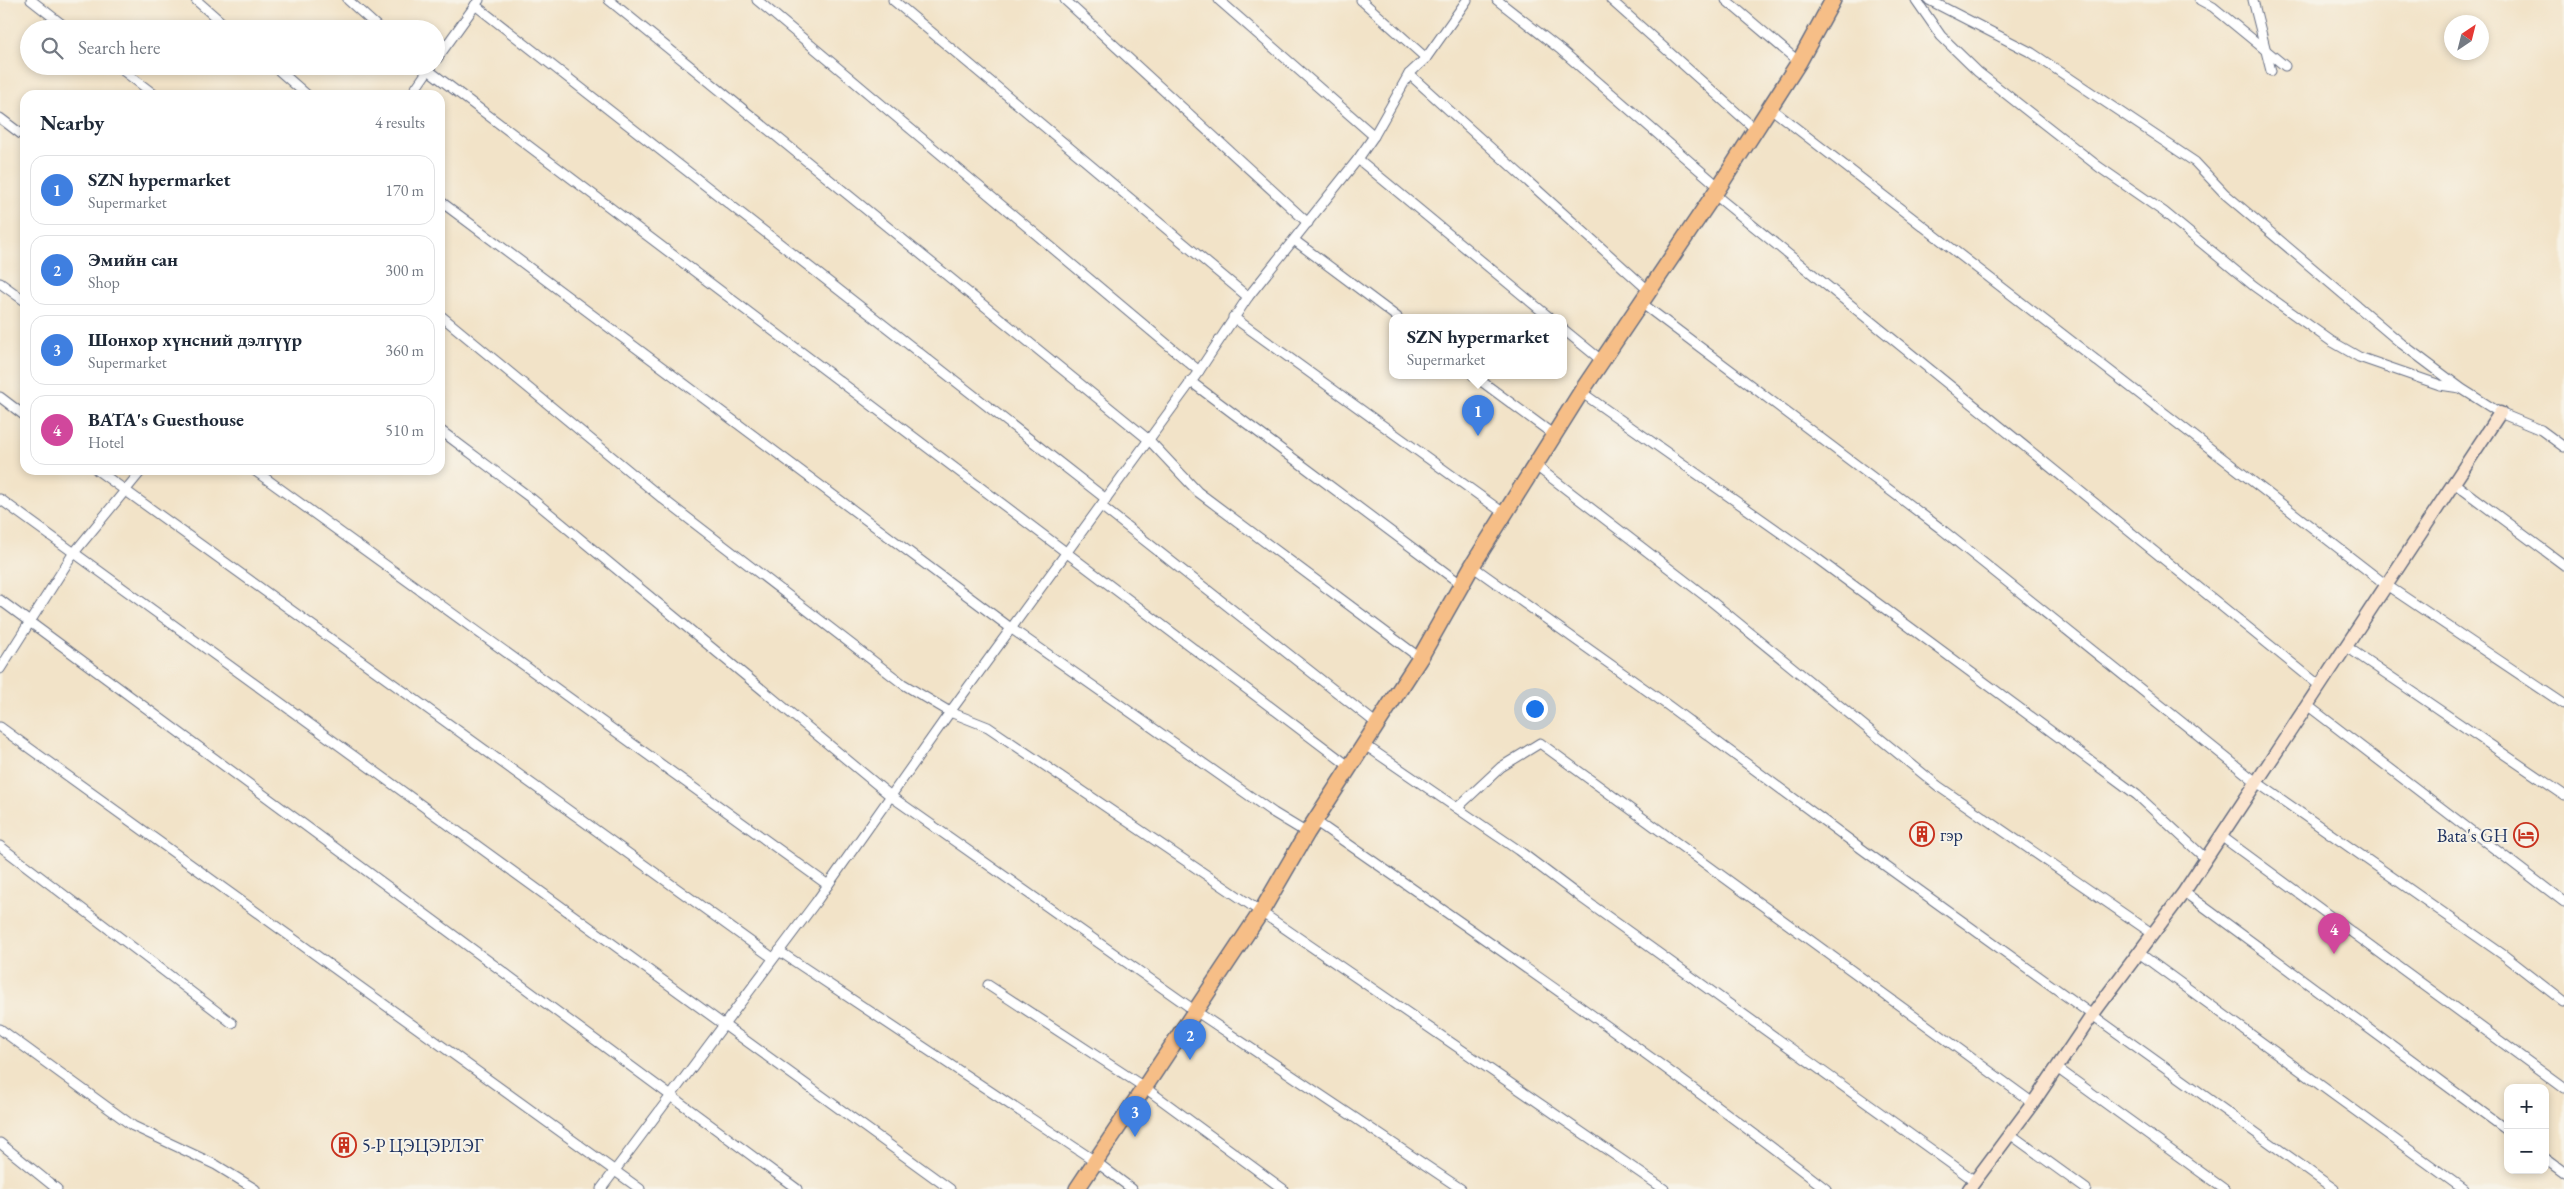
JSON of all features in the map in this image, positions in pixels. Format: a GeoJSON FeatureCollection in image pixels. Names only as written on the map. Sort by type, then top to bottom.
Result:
{"type":"FeatureCollection","features":[{"type":"Feature","properties":{"kind":"main road"},"geometry":{"type":"LineString","coordinates":[[1077,1189],[1194,1010],[1261,912],[1311,827],[1420,658],[1472,566],[1601,360],[1716,191],[1799,62],[1833,0]]}},
{"type":"Feature","properties":{"kind":"main road"},"geometry":{"type":"LineString","coordinates":[[1972,1185],[2058,1068],[2093,1014],[2184,892],[2346,647],[2385,584],[2500,413]]}},
{"type":"Feature","properties":{"kind":"street"},"geometry":{"type":"LineString","coordinates":[[31,0],[57,20]]}},
{"type":"Feature","properties":{"kind":"street"},"geometry":{"type":"LineString","coordinates":[[196,0],[219,20]]}},
{"type":"Feature","properties":{"kind":"street"},"geometry":{"type":"LineString","coordinates":[[348,0],[370,20]]}},
{"type":"Feature","properties":{"kind":"street"},"geometry":{"type":"LineString","coordinates":[[609,0],[1149,440],[1198,492],[1420,658]]}},
{"type":"Feature","properties":{"kind":"street"},"geometry":{"type":"LineString","coordinates":[[757,0],[1199,371]]}},
{"type":"Feature","properties":{"kind":"street"},"geometry":{"type":"LineString","coordinates":[[893,0],[1248,297]]}},
{"type":"Feature","properties":{"kind":"street"},"geometry":{"type":"LineString","coordinates":[[1065,0],[1308,223]]}},
{"type":"Feature","properties":{"kind":"street"},"geometry":{"type":"LineString","coordinates":[[1218,0],[1374,136]]}},
{"type":"Feature","properties":{"kind":"street"},"geometry":{"type":"LineString","coordinates":[[1362,0],[1426,58]]}},
{"type":"Feature","properties":{"kind":"street"},"geometry":{"type":"LineString","coordinates":[[600,1189],[892,797],[950,712],[1199,371],[1233,317],[1358,159],[1374,136],[1409,74],[1426,58],[1467,0]]}},
{"type":"Feature","properties":{"kind":"street"},"geometry":{"type":"LineString","coordinates":[[1497,0],[1561,50],[1716,191],[2320,686]]}},
{"type":"Feature","properties":{"kind":"street"},"geometry":{"type":"LineString","coordinates":[[1611,0],[1755,129]]}},
{"type":"Feature","properties":{"kind":"street"},"geometry":{"type":"LineString","coordinates":[[1726,0],[1799,62]]}},
{"type":"Feature","properties":{"kind":"street"},"geometry":{"type":"LineString","coordinates":[[1916,0],[1941,36],[1978,72],[2099,167],[2164,212],[2254,286],[2331,341],[2359,357],[2440,384],[2462,389]]}},
{"type":"Feature","properties":{"kind":"street"},"geometry":{"type":"LineString","coordinates":[[1929,0],[2032,53],[2195,162],[2225,194],[2251,217],[2402,344],[2462,389],[2500,413],[2541,430],[2564,446]]}},
{"type":"Feature","properties":{"kind":"street"},"geometry":{"type":"LineString","coordinates":[[2200,0],[2212,7],[2285,66]]}},
{"type":"Feature","properties":{"kind":"street"},"geometry":{"type":"LineString","coordinates":[[2253,0],[2271,71]]}},
{"type":"Feature","properties":{"kind":"street"},"geometry":{"type":"LineString","coordinates":[[445,47],[477,2],[1104,503],[1377,724]]}},
{"type":"Feature","properties":{"kind":"street"},"geometry":{"type":"LineString","coordinates":[[1409,74],[1644,296],[1940,528],[2256,782],[2496,951],[2564,1002]]}},
{"type":"Feature","properties":{"kind":"street"},"geometry":{"type":"LineString","coordinates":[[129,75],[148,90]]}},
{"type":"Feature","properties":{"kind":"street"},"geometry":{"type":"LineString","coordinates":[[285,75],[302,90]]}},
{"type":"Feature","properties":{"kind":"street"},"geometry":{"type":"LineString","coordinates":[[414,90],[424,75]]}},
{"type":"Feature","properties":{"kind":"street"},"geometry":{"type":"LineString","coordinates":[[437,75],[1350,767]]}},
{"type":"Feature","properties":{"kind":"street"},"geometry":{"type":"LineString","coordinates":[[1769,107],[2385,584],[2564,704]]}},
{"type":"Feature","properties":{"kind":"street"},"geometry":{"type":"LineString","coordinates":[[0,118],[20,133]]}},
{"type":"Feature","properties":{"kind":"street"},"geometry":{"type":"LineString","coordinates":[[1358,159],[1545,314]]}},
{"type":"Feature","properties":{"kind":"street"},"geometry":{"type":"LineString","coordinates":[[445,205],[1012,629],[1274,813],[1311,827],[1530,970],[1710,1099],[1826,1189]]}},
{"type":"Feature","properties":{"kind":"street"},"geometry":{"type":"LineString","coordinates":[[1294,240],[1393,314]]}},
{"type":"Feature","properties":{"kind":"street"},"geometry":{"type":"LineString","coordinates":[[0,282],[20,297]]}},
{"type":"Feature","properties":{"kind":"street"},"geometry":{"type":"LineString","coordinates":[[1233,317],[1505,514]]}},
{"type":"Feature","properties":{"kind":"street"},"geometry":{"type":"LineString","coordinates":[[445,319],[663,499],[903,684],[950,712],[988,727],[1664,1189]]}},
{"type":"Feature","properties":{"kind":"street"},"geometry":{"type":"LineString","coordinates":[[1567,332],[1601,360]]}},
{"type":"Feature","properties":{"kind":"street"},"geometry":{"type":"LineString","coordinates":[[1478,379],[1554,435]]}},
{"type":"Feature","properties":{"kind":"street"},"geometry":{"type":"LineString","coordinates":[[1190,381],[1462,586]]}},
{"type":"Feature","properties":{"kind":"street"},"geometry":{"type":"LineString","coordinates":[[1581,392],[1815,557],[2129,789],[2206,859]]}},
{"type":"Feature","properties":{"kind":"street"},"geometry":{"type":"LineString","coordinates":[[0,398],[20,412]]}},
{"type":"Feature","properties":{"kind":"street"},"geometry":{"type":"LineString","coordinates":[[445,434],[532,499],[892,797],[1194,1010],[1461,1189]]}},
{"type":"Feature","properties":{"kind":"street"},"geometry":{"type":"LineString","coordinates":[[1536,466],[1705,596],[1938,786],[2153,934]]}},
{"type":"Feature","properties":{"kind":"street"},"geometry":{"type":"LineString","coordinates":[[104,475],[776,955],[1095,1161],[1132,1189]]}},
{"type":"Feature","properties":{"kind":"street"},"geometry":{"type":"LineString","coordinates":[[0,669],[73,554],[138,475]]}},
{"type":"Feature","properties":{"kind":"street"},"geometry":{"type":"LineString","coordinates":[[261,475],[828,885]]}},
{"type":"Feature","properties":{"kind":"street"},"geometry":{"type":"LineString","coordinates":[[2454,483],[2564,565]]}},
{"type":"Feature","properties":{"kind":"street"},"geometry":{"type":"LineString","coordinates":[[0,499],[73,554],[950,1189]]}},
{"type":"Feature","properties":{"kind":"street"},"geometry":{"type":"LineString","coordinates":[[1472,566],[2334,1189]]}},
{"type":"Feature","properties":{"kind":"street"},"geometry":{"type":"LineString","coordinates":[[0,600],[797,1189]]}},
{"type":"Feature","properties":{"kind":"street"},"geometry":{"type":"LineString","coordinates":[[2346,647],[2564,795]]}},
{"type":"Feature","properties":{"kind":"street"},"geometry":{"type":"LineString","coordinates":[[2307,705],[2564,902]]}},
{"type":"Feature","properties":{"kind":"street"},"geometry":{"type":"LineString","coordinates":[[0,727],[640,1189]]}},
{"type":"Feature","properties":{"kind":"street"},"geometry":{"type":"LineString","coordinates":[[1457,808],[1501,767],[1540,743],[2033,1103]]}},
{"type":"Feature","properties":{"kind":"street"},"geometry":{"type":"LineString","coordinates":[[1365,745],[1518,850],[1972,1185]]}},
{"type":"Feature","properties":{"kind":"street"},"geometry":{"type":"LineString","coordinates":[[2221,836],[2564,1088]]}},
{"type":"Feature","properties":{"kind":"street"},"geometry":{"type":"LineString","coordinates":[[0,846],[232,1023]]}},
{"type":"Feature","properties":{"kind":"street"},"geometry":{"type":"LineString","coordinates":[[2184,892],[2505,1129]]}},
{"type":"Feature","properties":{"kind":"street"},"geometry":{"type":"LineString","coordinates":[[2138,953],[2463,1189]]}},
{"type":"Feature","properties":{"kind":"street"},"geometry":{"type":"LineString","coordinates":[[988,985],[1144,1087],[1283,1189]]}},
{"type":"Feature","properties":{"kind":"street"},"geometry":{"type":"LineString","coordinates":[[0,1029],[133,1126],[216,1165],[255,1189]]}},
{"type":"Feature","properties":{"kind":"street"},"geometry":{"type":"LineString","coordinates":[[2058,1068],[2224,1189]]}},
{"type":"Feature","properties":{"kind":"street"},"geometry":{"type":"LineString","coordinates":[[2010,1134],[2086,1189]]}},
{"type":"Feature","properties":{"kind":"street"},"geometry":{"type":"LineString","coordinates":[[0,1144],[58,1189]]}},
{"type":"Feature","properties":{"kind":"street"},"geometry":{"type":"LineString","coordinates":[[2549,1161],[2564,1172]]}},
{"type":"Feature","properties":{"kind":"place","name":"SZN hypermarket"},"geometry":{"type":"Point","coordinates":[1478,436]}},
{"type":"Feature","properties":{"kind":"place","name":"гэр"},"geometry":{"type":"Point","coordinates":[1922,834]}},
{"type":"Feature","properties":{"kind":"place","name":"Bata's GH"},"geometry":{"type":"Point","coordinates":[2526,835]}},
{"type":"Feature","properties":{"kind":"place","name":"BATA's Guesthouse"},"geometry":{"type":"Point","coordinates":[2334,954]}},
{"type":"Feature","properties":{"kind":"place","name":"Эмийн сан"},"geometry":{"type":"Point","coordinates":[1190,1060]}},
{"type":"Feature","properties":{"kind":"place","name":"Шонхор хүнсний дэлгүүр"},"geometry":{"type":"Point","coordinates":[1135,1137]}},
{"type":"Feature","properties":{"kind":"place","name":"5-Р ЦЭЦЭРЛЭГ"},"geometry":{"type":"Point","coordinates":[344,1145]}}]}
